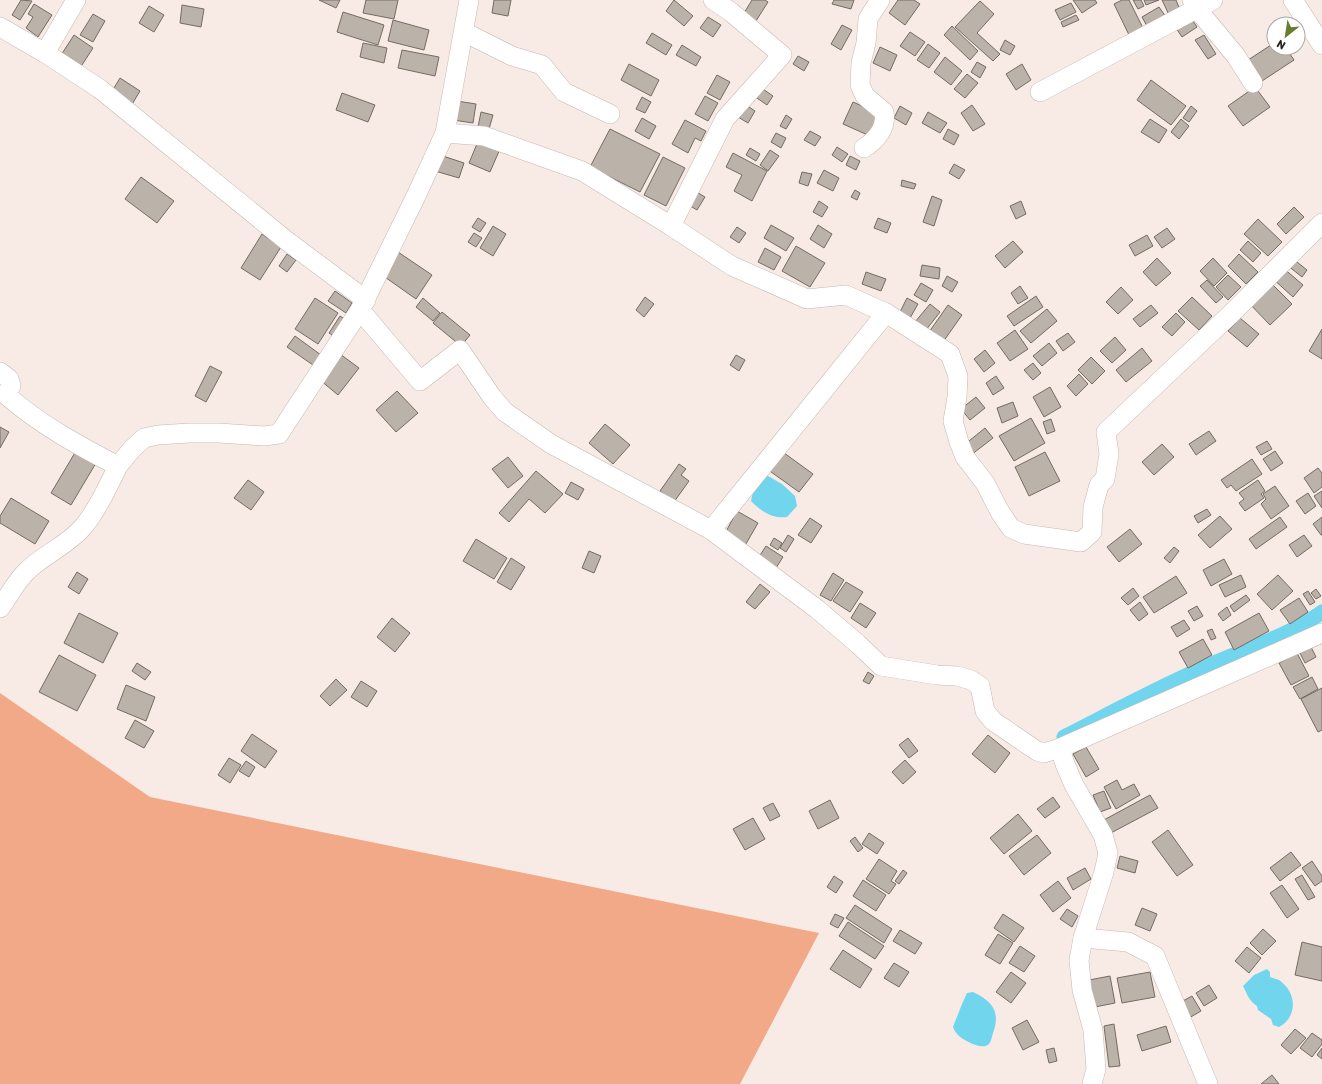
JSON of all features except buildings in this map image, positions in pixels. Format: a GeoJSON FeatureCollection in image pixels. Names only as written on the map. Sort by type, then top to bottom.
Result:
{"type":"FeatureCollection","features":[{"type":"Feature","properties":{"kind":"street"},"geometry":{"type":"LineString","coordinates":[[45,53],[76,0]]}},
{"type":"Feature","properties":{"kind":"street"},"geometry":{"type":"LineString","coordinates":[[0,608],[18,581],[28,570],[60,548],[83,527],[99,502],[118,466],[144,438],[158,435],[189,434],[226,433],[264,436],[278,434],[363,305],[445,133],[469,0]]}},
{"type":"Feature","properties":{"kind":"street"},"geometry":{"type":"LineString","coordinates":[[671,226],[724,119],[782,55],[731,12],[713,0]]}},
{"type":"Feature","properties":{"kind":"street"},"geometry":{"type":"LineString","coordinates":[[864,148],[879,134],[884,124],[884,112],[865,96],[860,85],[860,63],[866,43],[868,19],[880,0]]}},
{"type":"Feature","properties":{"kind":"street"},"geometry":{"type":"LineString","coordinates":[[1040,92],[1194,5],[1214,0]]}},
{"type":"Feature","properties":{"kind":"street"},"geometry":{"type":"LineString","coordinates":[[1293,0],[1322,45]]}},
{"type":"Feature","properties":{"kind":"street"},"geometry":{"type":"LineString","coordinates":[[1194,5],[1236,56],[1253,82]]}},
{"type":"Feature","properties":{"kind":"street"},"geometry":{"type":"LineString","coordinates":[[0,27],[45,53],[100,89],[287,241],[363,305],[420,381],[460,350],[504,412],[551,444],[711,530],[817,609],[881,666],[937,675],[957,676],[971,680],[980,686],[983,694],[985,711],[993,721],[1037,751],[1044,753],[1060,748],[1322,633]]}},
{"type":"Feature","properties":{"kind":"street"},"geometry":{"type":"LineString","coordinates":[[464,32],[512,56],[542,66],[564,92],[610,114]]}},
{"type":"Feature","properties":{"kind":"street"},"geometry":{"type":"LineString","coordinates":[[445,133],[484,136],[582,171],[732,266],[807,299],[846,295],[886,313],[950,354],[958,376],[957,397],[953,421],[959,442],[965,457],[985,482],[1000,512],[1011,528],[1030,535],[1081,542],[1092,532],[1093,507],[1099,485],[1105,479],[1109,454],[1106,432],[1234,311],[1322,223]]}},
{"type":"Feature","properties":{"kind":"street"},"geometry":{"type":"LineString","coordinates":[[711,530],[886,313]]}},
{"type":"Feature","properties":{"kind":"street"},"geometry":{"type":"LineString","coordinates":[[0,372],[9,379],[11,386],[6,395],[24,411],[94,454],[118,466]]}},
{"type":"Feature","properties":{"kind":"street"},"geometry":{"type":"LineString","coordinates":[[1060,748],[1074,785],[1103,835],[1108,853],[1104,872],[1083,938],[1079,960],[1082,990],[1093,1030],[1096,1069],[1092,1084]]}},
{"type":"Feature","properties":{"kind":"street"},"geometry":{"type":"LineString","coordinates":[[1083,938],[1128,942],[1155,956],[1208,1084]]}},
{"type":"Feature","properties":{"kind":"shaded area"},"geometry":{"type":"Polygon","coordinates":[[[0,693],[150,797],[819,933],[740,1084],[0,1084],[0,693]]]}},
{"type":"Feature","properties":{"kind":"water"},"geometry":{"type":"Polygon","coordinates":[[[760,476],[768,476],[782,484],[795,496],[797,506],[787,517],[776,517],[767,514],[751,501],[754,487],[760,476]]]}},
{"type":"Feature","properties":{"kind":"water"},"geometry":{"type":"Polygon","coordinates":[[[1267,969],[1270,972],[1270,977],[1279,980],[1285,985],[1292,998],[1293,1004],[1290,1017],[1279,1027],[1273,1025],[1271,1019],[1258,1010],[1257,1006],[1250,1000],[1243,986],[1254,975],[1267,969]]]}},
{"type":"Feature","properties":{"kind":"water"},"geometry":{"type":"Polygon","coordinates":[[[973,992],[980,995],[990,1003],[995,1013],[995,1025],[990,1042],[986,1046],[977,1046],[964,1040],[957,1034],[953,1027],[967,993],[973,992]]]}},
{"type":"Feature","properties":{"kind":"waterway"},"geometry":{"type":"LineString","coordinates":[[1064,737],[1174,681],[1283,634],[1322,612]]}}]}
